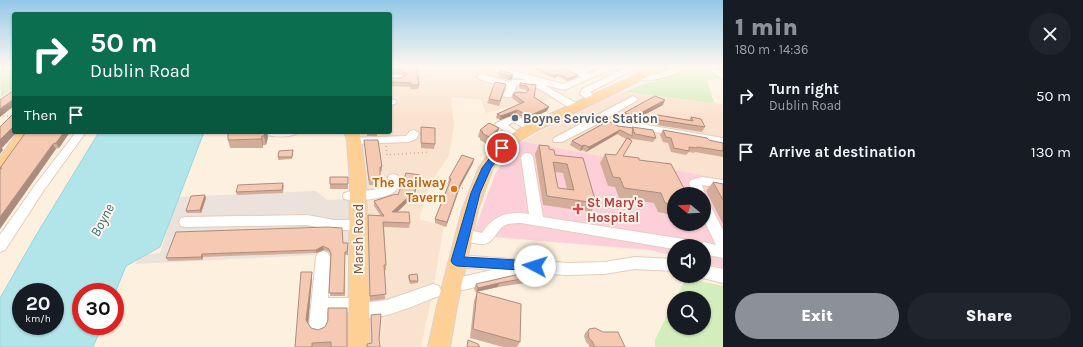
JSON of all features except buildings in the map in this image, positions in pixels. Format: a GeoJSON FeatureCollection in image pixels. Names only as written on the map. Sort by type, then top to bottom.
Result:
{"type":"FeatureCollection","features":[{"type":"Feature","properties":{"kind":"main road"},"geometry":{"type":"LineString","coordinates":[[439,347],[464,234],[476,193],[486,168],[496,154],[508,142],[524,132],[627,83]]}},
{"type":"Feature","properties":{"kind":"main road"},"geometry":{"type":"LineString","coordinates":[[0,167],[24,134]]}},
{"type":"Feature","properties":{"kind":"main road","name":"Marsh Road"},"geometry":{"type":"LineString","coordinates":[[352,136],[354,195],[359,225],[359,347]]}},
{"type":"Feature","properties":{"kind":"street"},"geometry":{"type":"LineString","coordinates":[[494,83],[510,91],[522,93]]}},
{"type":"Feature","properties":{"kind":"street"},"geometry":{"type":"LineString","coordinates":[[510,91],[513,83]]}},
{"type":"Feature","properties":{"kind":"street"},"geometry":{"type":"LineString","coordinates":[[524,83],[544,87],[577,107]]}},
{"type":"Feature","properties":{"kind":"street"},"geometry":{"type":"LineString","coordinates":[[549,83],[564,87],[574,83]]}},
{"type":"Feature","properties":{"kind":"street"},"geometry":{"type":"LineString","coordinates":[[557,83],[568,86]]}},
{"type":"Feature","properties":{"kind":"street"},"geometry":{"type":"LineString","coordinates":[[593,100],[585,94],[585,91],[601,83]]}},
{"type":"Feature","properties":{"kind":"street"},"geometry":{"type":"LineString","coordinates":[[602,120],[601,117],[633,99]]}},
{"type":"Feature","properties":{"kind":"street"},"geometry":{"type":"LineString","coordinates":[[558,140],[594,121],[602,120],[723,141]]}},
{"type":"Feature","properties":{"kind":"street"},"geometry":{"type":"LineString","coordinates":[[0,246],[40,187],[80,134]]}},
{"type":"Feature","properties":{"kind":"street"},"geometry":{"type":"LineString","coordinates":[[352,136],[385,140],[408,139],[414,134]]}},
{"type":"Feature","properties":{"kind":"street"},"geometry":{"type":"LineString","coordinates":[[527,157],[537,220]]}},
{"type":"Feature","properties":{"kind":"street"},"geometry":{"type":"LineString","coordinates":[[354,195],[386,192],[391,188],[393,178]]}},
{"type":"Feature","properties":{"kind":"street"},"geometry":{"type":"LineString","coordinates":[[696,187],[695,183],[698,181],[723,184]]}},
{"type":"Feature","properties":{"kind":"street"},"geometry":{"type":"LineString","coordinates":[[464,234],[480,239],[486,238],[500,220],[508,218],[521,218],[667,242]]}},
{"type":"Feature","properties":{"kind":"street"},"geometry":{"type":"LineString","coordinates":[[186,222],[307,220],[334,226],[359,225]]}},
{"type":"Feature","properties":{"kind":"street"},"geometry":{"type":"LineString","coordinates":[[711,220],[723,244]]}},
{"type":"Feature","properties":{"kind":"street"},"geometry":{"type":"LineString","coordinates":[[711,249],[723,252]]}},
{"type":"Feature","properties":{"kind":"street"},"geometry":{"type":"LineString","coordinates":[[318,326],[323,257]]}},
{"type":"Feature","properties":{"kind":"street"},"geometry":{"type":"LineString","coordinates":[[457,261],[567,269],[604,268],[635,263],[667,265]]}},
{"type":"Feature","properties":{"kind":"street"},"geometry":{"type":"LineString","coordinates":[[463,283],[535,266]]}},
{"type":"Feature","properties":{"kind":"street"},"geometry":{"type":"LineString","coordinates":[[711,273],[723,276]]}},
{"type":"Feature","properties":{"kind":"street"},"geometry":{"type":"LineString","coordinates":[[320,305],[358,308],[387,308],[433,291]]}},
{"type":"Feature","properties":{"kind":"path"},"geometry":{"type":"LineString","coordinates":[[0,116],[12,116]]}},
{"type":"Feature","properties":{"kind":"path"},"geometry":{"type":"LineString","coordinates":[[385,140],[387,155],[429,152]]}},
{"type":"Feature","properties":{"kind":"path"},"geometry":{"type":"LineString","coordinates":[[412,178],[448,184],[476,193]]}},
{"type":"Feature","properties":{"kind":"shaded area"},"geometry":{"type":"Polygon","coordinates":[[[392,83],[541,83],[557,99],[551,98],[532,106],[515,105],[486,113],[481,100],[451,97],[454,126],[449,156],[431,182],[419,219],[444,226],[433,291],[421,347],[366,347],[363,161],[361,134],[392,134],[392,83]]]}},
{"type":"Feature","properties":{"kind":"shaded area"},"geometry":{"type":"Polygon","coordinates":[[[610,91],[723,104],[723,179],[522,142],[610,91]]]}},
{"type":"Feature","properties":{"kind":"shaded area","name":"St Mary's Hospital"},"geometry":{"type":"Polygon","coordinates":[[[519,141],[723,179],[723,268],[711,265],[711,239],[667,239],[667,254],[649,250],[493,237],[486,244],[471,240],[495,174],[519,141]]]}},
{"type":"Feature","properties":{"kind":"shaded area"},"geometry":{"type":"Polygon","coordinates":[[[316,191],[327,200],[349,199],[349,244],[315,245],[316,255],[135,264],[142,255],[160,253],[178,197],[316,191]]]}},
{"type":"Feature","properties":{"kind":"green space"},"geometry":{"type":"Polygon","coordinates":[[[1,83],[12,83],[12,89],[1,97],[1,83]]]}},
{"type":"Feature","properties":{"kind":"green space"},"geometry":{"type":"Polygon","coordinates":[[[647,83],[708,83],[714,103],[624,92],[647,83]]]}},
{"type":"Feature","properties":{"kind":"green space"},"geometry":{"type":"Polygon","coordinates":[[[684,283],[709,283],[723,286],[723,347],[655,347],[655,340],[667,315],[667,335],[711,335],[711,291],[680,291],[684,283]]]}},
{"type":"Feature","properties":{"kind":"water","name":"Boyne"},"geometry":{"type":"Polygon","coordinates":[[[98,134],[203,134],[160,247],[126,266],[119,283],[72,283],[72,335],[98,335],[93,347],[0,347],[0,298],[98,134]]]}},
{"type":"Feature","properties":{"kind":"place","name":"Boyne Service Station"},"geometry":{"type":"Point","coordinates":[515,118]}},
{"type":"Feature","properties":{"kind":"place","name":"The Railway Tavern"},"geometry":{"type":"Point","coordinates":[454,189]}},
{"type":"Feature","properties":{"kind":"place","name":"St Mary's Hospital"},"geometry":{"type":"Point","coordinates":[578,209]}},
{"type":"Feature","properties":{"kind":"route"},"geometry":{"type":"LineString","coordinates":[[502,148],[486,168],[476,193],[470,210],[457,261],[535,266]]}}]}
